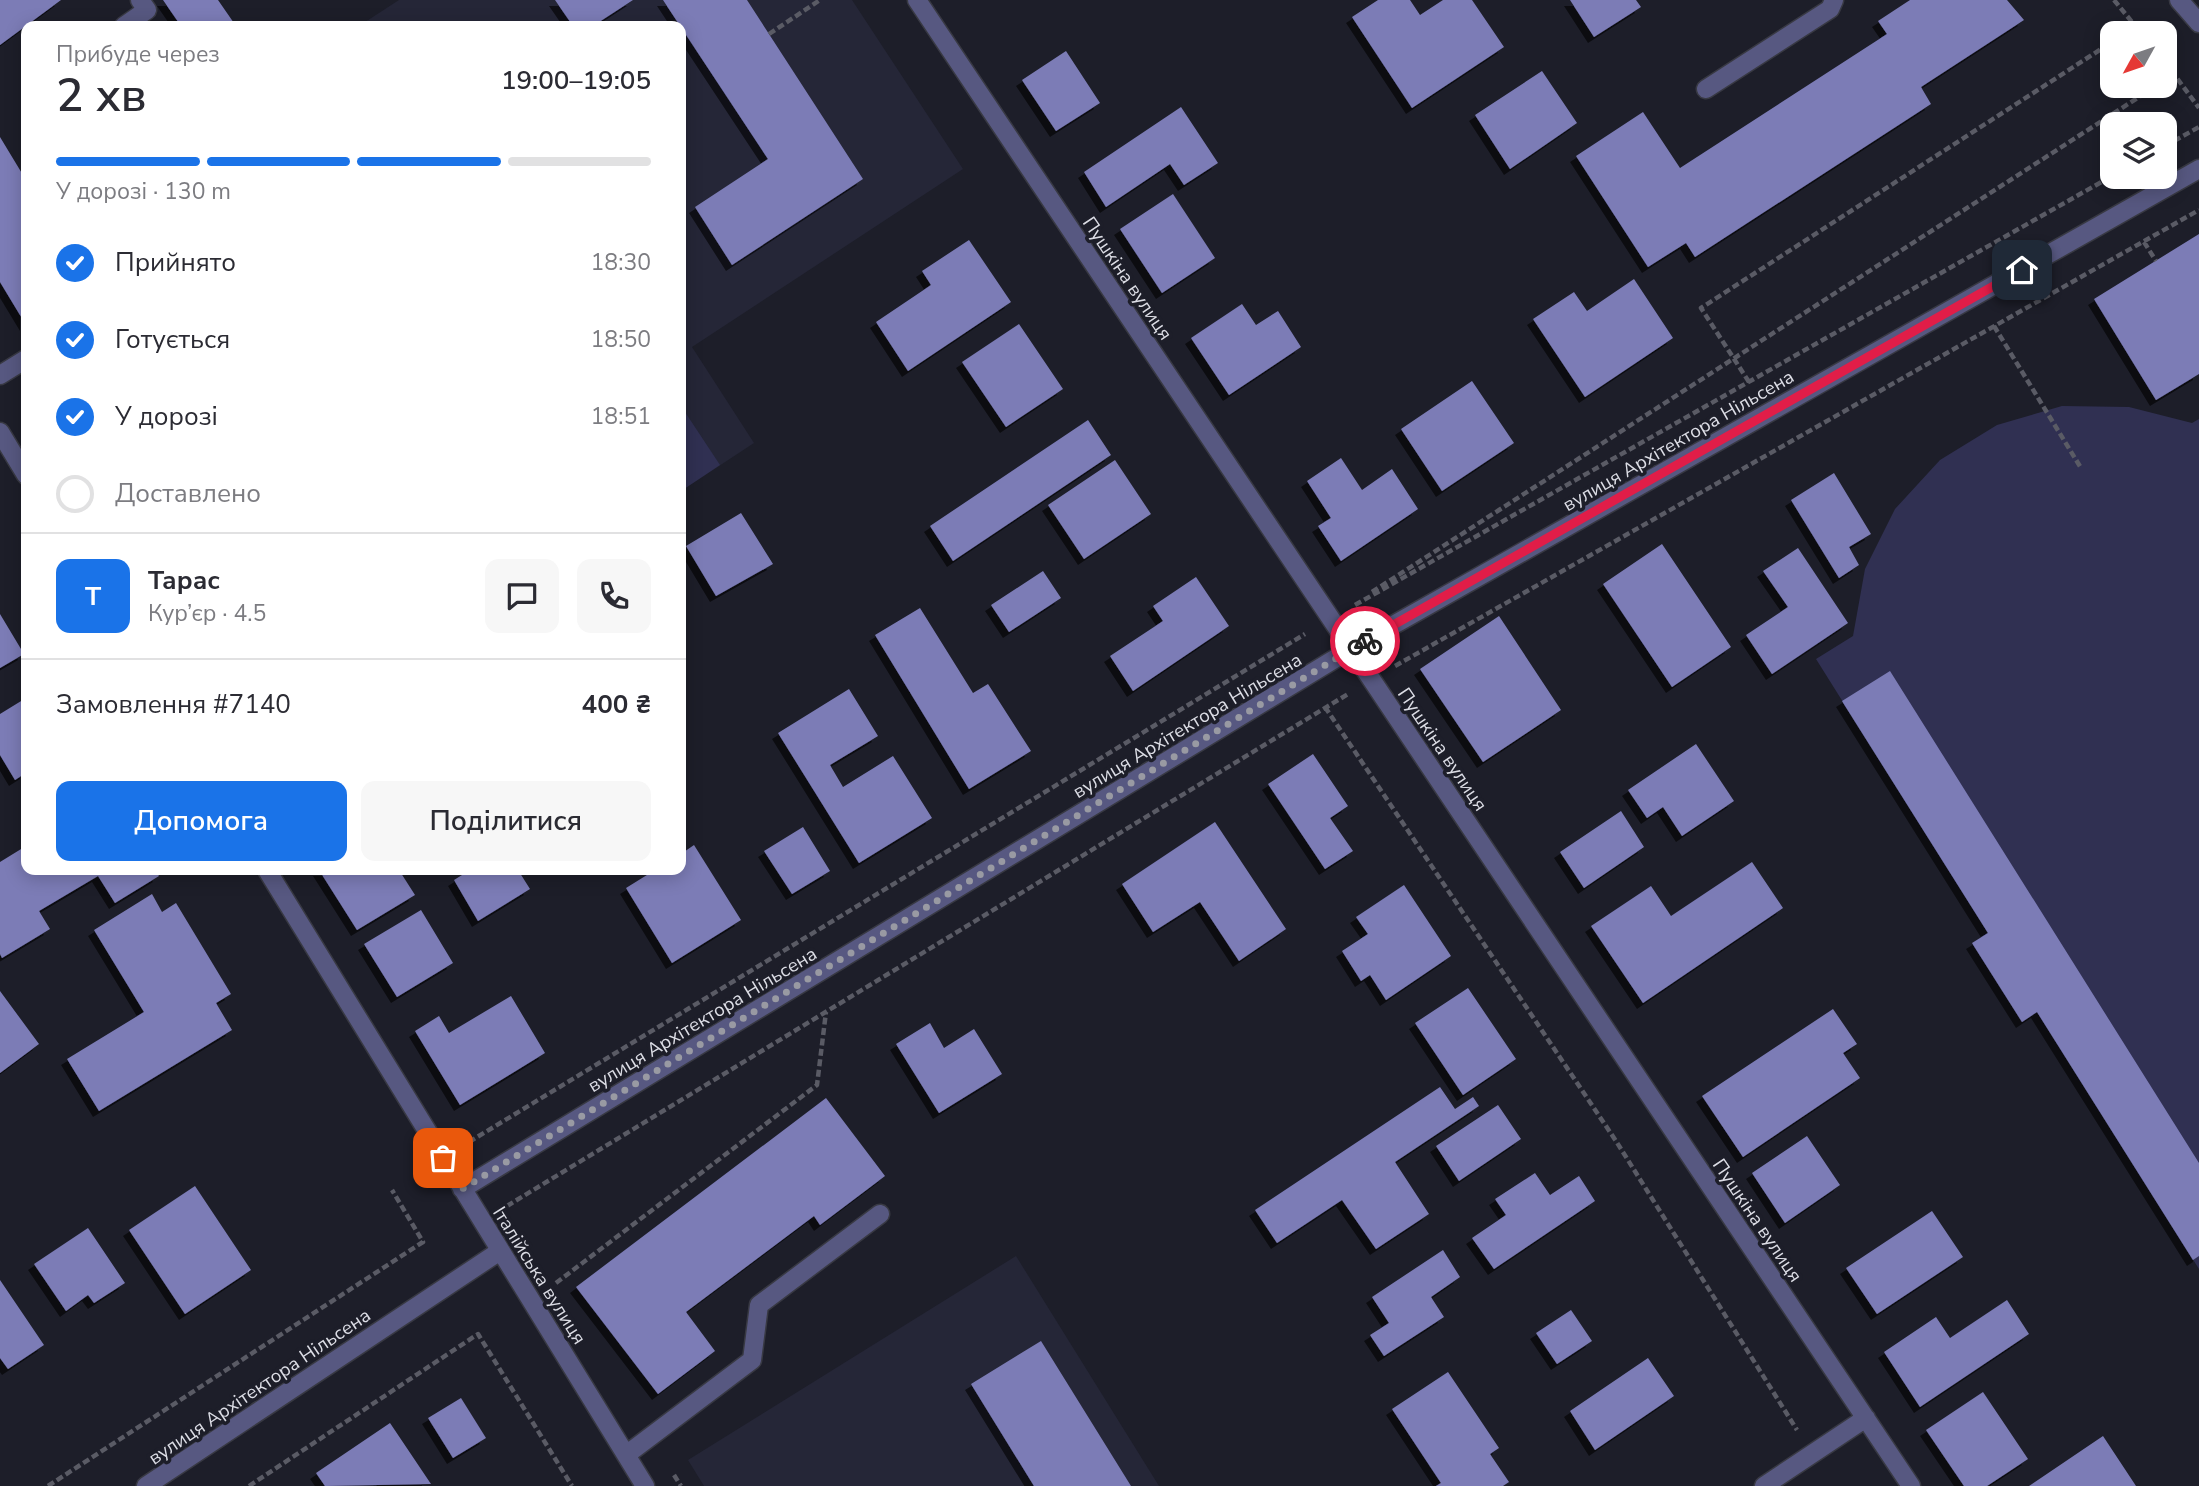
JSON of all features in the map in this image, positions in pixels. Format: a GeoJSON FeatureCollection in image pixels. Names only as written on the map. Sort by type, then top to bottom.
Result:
{"type":"FeatureCollection","features":[{"type":"Feature","properties":{"kind":"street"},"geometry":{"type":"LineString","coordinates":[[131,21],[147,10],[140,0]]}},
{"type":"Feature","properties":{"kind":"street","name":"Пушкіна вулиця"},"geometry":{"type":"LineString","coordinates":[[917,0],[1911,1486]]}},
{"type":"Feature","properties":{"kind":"street"},"geometry":{"type":"LineString","coordinates":[[1706,89],[1830,9],[1834,0]]}},
{"type":"Feature","properties":{"kind":"street"},"geometry":{"type":"LineString","coordinates":[[2179,0],[2199,23]]}},
{"type":"Feature","properties":{"kind":"street","name":"вулиця Архітектора Нільсена"},"geometry":{"type":"LineString","coordinates":[[462,1189],[1351,649],[2199,169]]}},
{"type":"Feature","properties":{"kind":"street"},"geometry":{"type":"LineString","coordinates":[[0,375],[21,362]]}},
{"type":"Feature","properties":{"kind":"street"},"geometry":{"type":"LineString","coordinates":[[0,432],[21,467]]}},
{"type":"Feature","properties":{"kind":"street","name":"Італійська вулиця"},"geometry":{"type":"LineString","coordinates":[[270,875],[645,1486]]}},
{"type":"Feature","properties":{"kind":"street"},"geometry":{"type":"LineString","coordinates":[[626,1455],[752,1360],[759,1306],[880,1214]]}},
{"type":"Feature","properties":{"kind":"street","name":"вулиця Архітектора Нільсена"},"geometry":{"type":"LineString","coordinates":[[146,1486],[500,1251]]}},
{"type":"Feature","properties":{"kind":"street"},"geometry":{"type":"LineString","coordinates":[[1764,1486],[1866,1418]]}},
{"type":"Feature","properties":{"kind":"path"},"geometry":{"type":"LineString","coordinates":[[769,34],[820,0]]}},
{"type":"Feature","properties":{"kind":"path"},"geometry":{"type":"LineString","coordinates":[[2114,0],[2131,21]]}},
{"type":"Feature","properties":{"kind":"path"},"geometry":{"type":"LineString","coordinates":[[1749,382],[1701,308],[2100,50]]}},
{"type":"Feature","properties":{"kind":"path"},"geometry":{"type":"LineString","coordinates":[[2177,78],[2199,108]]}},
{"type":"Feature","properties":{"kind":"path"},"geometry":{"type":"LineString","coordinates":[[1330,619],[2137,98]]}},
{"type":"Feature","properties":{"kind":"path"},"geometry":{"type":"LineString","coordinates":[[2177,139],[2199,127]]}},
{"type":"Feature","properties":{"kind":"path"},"geometry":{"type":"LineString","coordinates":[[507,1205],[1325,707],[2199,210]]}},
{"type":"Feature","properties":{"kind":"path"},"geometry":{"type":"LineString","coordinates":[[2144,242],[2155,261]]}},
{"type":"Feature","properties":{"kind":"path"},"geometry":{"type":"LineString","coordinates":[[1977,295],[2081,468]]}},
{"type":"Feature","properties":{"kind":"path"},"geometry":{"type":"LineString","coordinates":[[1285,647],[1616,1141],[1812,1454]]}},
{"type":"Feature","properties":{"kind":"path"},"geometry":{"type":"LineString","coordinates":[[555,1283],[817,1085],[826,1011]]}},
{"type":"Feature","properties":{"kind":"path"},"geometry":{"type":"LineString","coordinates":[[48,1486],[423,1242],[392,1190]]}},
{"type":"Feature","properties":{"kind":"path"},"geometry":{"type":"LineString","coordinates":[[249,1486],[478,1334],[572,1486]]}},
{"type":"Feature","properties":{"kind":"shaded area"},"geometry":{"type":"Polygon","coordinates":[[[399,0],[852,0],[963,169],[692,347],[754,443],[686,488],[686,21],[367,21],[399,0]]]}},
{"type":"Feature","properties":{"kind":"shaded area"},"geometry":{"type":"Polygon","coordinates":[[[2062,406],[2129,407],[2192,423],[2199,419],[2199,1269],[1816,659],[1853,636],[1865,569],[1895,509],[1940,460],[1997,425],[2062,406]]]}},
{"type":"Feature","properties":{"kind":"shaded area"},"geometry":{"type":"Polygon","coordinates":[[[686,414],[720,465],[686,488],[686,414]]]}},
{"type":"Feature","properties":{"kind":"shaded area"},"geometry":{"type":"Polygon","coordinates":[[[1016,1256],[1159,1486],[704,1486],[688,1460],[1016,1256]]]}},
{"type":"Feature","properties":{"kind":"building"},"geometry":{"type":"Polygon","coordinates":[[[0,0],[61,0],[33,21],[21,21],[21,30],[0,45],[0,0]]]}},
{"type":"Feature","properties":{"kind":"building"},"geometry":{"type":"Polygon","coordinates":[[[163,0],[218,0],[233,21],[178,21],[163,0]]]}},
{"type":"Feature","properties":{"kind":"building"},"geometry":{"type":"Polygon","coordinates":[[[555,0],[633,0],[601,21],[570,21],[555,0]]]}},
{"type":"Feature","properties":{"kind":"building"},"geometry":{"type":"Polygon","coordinates":[[[663,0],[747,0],[863,179],[732,265],[695,207],[768,159],[686,35],[686,21],[677,21],[663,0]]]}},
{"type":"Feature","properties":{"kind":"building"},"geometry":{"type":"Polygon","coordinates":[[[1378,0],[1410,0],[1420,15],[1443,0],[1472,0],[1504,47],[1412,108],[1352,17],[1378,0]]]}},
{"type":"Feature","properties":{"kind":"building"},"geometry":{"type":"Polygon","coordinates":[[[1570,0],[1636,0],[1641,7],[1594,37],[1570,0]]]}},
{"type":"Feature","properties":{"kind":"building"},"geometry":{"type":"Polygon","coordinates":[[[1910,0],[2007,0],[2024,20],[1921,87],[1931,104],[1695,257],[1686,243],[1648,267],[1576,156],[1643,112],[1680,168],[1887,34],[1878,21],[1910,0]]]}},
{"type":"Feature","properties":{"kind":"building"},"geometry":{"type":"Polygon","coordinates":[[[1066,51],[1100,103],[1056,131],[1022,80],[1066,51]]]}},
{"type":"Feature","properties":{"kind":"building"},"geometry":{"type":"Polygon","coordinates":[[[1542,71],[1577,123],[1510,169],[1475,115],[1542,71]]]}},
{"type":"Feature","properties":{"kind":"building"},"geometry":{"type":"Polygon","coordinates":[[[1181,107],[1218,163],[1184,185],[1170,164],[1106,207],[1084,172],[1181,107]]]}},
{"type":"Feature","properties":{"kind":"building"},"geometry":{"type":"Polygon","coordinates":[[[0,137],[21,172],[21,317],[0,282],[0,137]]]}},
{"type":"Feature","properties":{"kind":"building"},"geometry":{"type":"Polygon","coordinates":[[[1173,194],[1215,258],[1162,293],[1120,229],[1173,194]]]}},
{"type":"Feature","properties":{"kind":"building"},"geometry":{"type":"Polygon","coordinates":[[[2199,234],[2199,374],[2156,400],[2094,299],[2199,234]]]}},
{"type":"Feature","properties":{"kind":"building"},"geometry":{"type":"Polygon","coordinates":[[[969,240],[1011,302],[908,371],[876,322],[931,285],[922,271],[969,240]]]}},
{"type":"Feature","properties":{"kind":"building"},"geometry":{"type":"Polygon","coordinates":[[[1634,279],[1673,338],[1585,397],[1533,319],[1574,292],[1587,311],[1634,279]]]}},
{"type":"Feature","properties":{"kind":"building"},"geometry":{"type":"Polygon","coordinates":[[[1242,304],[1256,325],[1278,311],[1301,347],[1229,395],[1191,338],[1242,304]]]}},
{"type":"Feature","properties":{"kind":"building"},"geometry":{"type":"Polygon","coordinates":[[[1019,324],[1063,389],[1006,427],[962,362],[1019,324]]]}},
{"type":"Feature","properties":{"kind":"building"},"geometry":{"type":"Polygon","coordinates":[[[1472,381],[1514,443],[1442,491],[1401,429],[1472,381]]]}},
{"type":"Feature","properties":{"kind":"building"},"geometry":{"type":"Polygon","coordinates":[[[1088,420],[1111,455],[953,561],[930,526],[1088,420]]]}},
{"type":"Feature","properties":{"kind":"building"},"geometry":{"type":"Polygon","coordinates":[[[1341,458],[1362,490],[1392,469],[1418,509],[1341,561],[1318,526],[1331,518],[1307,481],[1341,458]]]}},
{"type":"Feature","properties":{"kind":"building"},"geometry":{"type":"Polygon","coordinates":[[[1115,460],[1151,514],[1084,559],[1048,505],[1115,460]]]}},
{"type":"Feature","properties":{"kind":"building"},"geometry":{"type":"Polygon","coordinates":[[[1834,473],[1871,534],[1849,547],[1859,565],[1839,578],[1791,500],[1834,473]]]}},
{"type":"Feature","properties":{"kind":"building"},"geometry":{"type":"Polygon","coordinates":[[[741,513],[773,564],[716,596],[686,546],[741,513]]]}},
{"type":"Feature","properties":{"kind":"building"},"geometry":{"type":"Polygon","coordinates":[[[1662,544],[1731,647],[1672,687],[1603,584],[1662,544]]]}},
{"type":"Feature","properties":{"kind":"building"},"geometry":{"type":"Polygon","coordinates":[[[1798,548],[1848,623],[1772,674],[1746,635],[1788,607],[1763,571],[1798,548]]]}},
{"type":"Feature","properties":{"kind":"building"},"geometry":{"type":"Polygon","coordinates":[[[1043,571],[1061,598],[1009,632],[991,605],[1043,571]]]}},
{"type":"Feature","properties":{"kind":"building"},"geometry":{"type":"Polygon","coordinates":[[[1196,577],[1229,626],[1133,691],[1110,656],[1163,621],[1153,606],[1196,577]]]}},
{"type":"Feature","properties":{"kind":"building"},"geometry":{"type":"Polygon","coordinates":[[[920,608],[973,693],[988,684],[1031,751],[969,789],[875,635],[920,608]]]}},
{"type":"Feature","properties":{"kind":"building"},"geometry":{"type":"Polygon","coordinates":[[[0,614],[21,649],[21,656],[0,668],[0,614]]]}},
{"type":"Feature","properties":{"kind":"building"},"geometry":{"type":"Polygon","coordinates":[[[1499,616],[1561,710],[1483,762],[1420,669],[1499,616]]]}},
{"type":"Feature","properties":{"kind":"building"},"geometry":{"type":"Polygon","coordinates":[[[1890,671],[2199,1163],[2199,1256],[2193,1260],[2037,1012],[2022,1022],[1972,943],[1988,933],[1842,701],[1890,671]]]}},
{"type":"Feature","properties":{"kind":"building"},"geometry":{"type":"Polygon","coordinates":[[[849,689],[878,736],[830,765],[843,787],[893,756],[932,818],[859,863],[778,733],[849,689]]]}},
{"type":"Feature","properties":{"kind":"building"},"geometry":{"type":"Polygon","coordinates":[[[21,701],[21,776],[15,780],[0,755],[0,714],[21,701]]]}},
{"type":"Feature","properties":{"kind":"building"},"geometry":{"type":"Polygon","coordinates":[[[1696,744],[1734,801],[1682,836],[1663,807],[1647,818],[1628,790],[1696,744]]]}},
{"type":"Feature","properties":{"kind":"building"},"geometry":{"type":"Polygon","coordinates":[[[1313,754],[1348,806],[1330,818],[1353,851],[1325,869],[1268,784],[1313,754]]]}},
{"type":"Feature","properties":{"kind":"building"},"geometry":{"type":"Polygon","coordinates":[[[1621,811],[1644,847],[1584,888],[1560,852],[1621,811]]]}},
{"type":"Feature","properties":{"kind":"building"},"geometry":{"type":"Polygon","coordinates":[[[1215,822],[1286,929],[1239,961],[1200,902],[1153,932],[1122,884],[1215,822]]]}},
{"type":"Feature","properties":{"kind":"building"},"geometry":{"type":"Polygon","coordinates":[[[803,827],[830,871],[792,894],[764,851],[803,827]]]}},
{"type":"Feature","properties":{"kind":"building"},"geometry":{"type":"Polygon","coordinates":[[[694,845],[741,920],[672,963],[626,888],[647,875],[686,875],[686,851],[694,845]]]}},
{"type":"Feature","properties":{"kind":"building"},"geometry":{"type":"Polygon","coordinates":[[[21,849],[21,875],[159,876],[115,903],[98,876],[39,911],[50,929],[2,958],[0,862],[21,849]]]}},
{"type":"Feature","properties":{"kind":"building"},"geometry":{"type":"Polygon","coordinates":[[[1752,862],[1783,908],[1643,1003],[1591,926],[1651,886],[1671,916],[1752,862]]]}},
{"type":"Feature","properties":{"kind":"building"},"geometry":{"type":"Polygon","coordinates":[[[322,875],[402,875],[415,895],[357,930],[322,875]]]}},
{"type":"Feature","properties":{"kind":"building"},"geometry":{"type":"Polygon","coordinates":[[[462,875],[521,875],[530,889],[478,921],[454,880],[462,875]]]}},
{"type":"Feature","properties":{"kind":"building"},"geometry":{"type":"Polygon","coordinates":[[[1404,885],[1451,956],[1386,1000],[1370,975],[1361,981],[1342,951],[1368,934],[1356,917],[1404,885]]]}},
{"type":"Feature","properties":{"kind":"building"},"geometry":{"type":"Polygon","coordinates":[[[152,894],[162,912],[176,903],[231,994],[216,1003],[232,1030],[99,1111],[67,1059],[144,1012],[94,930],[152,894]]]}},
{"type":"Feature","properties":{"kind":"building"},"geometry":{"type":"Polygon","coordinates":[[[421,910],[453,963],[397,997],[364,944],[421,910]]]}},
{"type":"Feature","properties":{"kind":"building"},"geometry":{"type":"Polygon","coordinates":[[[1468,988],[1516,1059],[1463,1095],[1415,1023],[1468,988]]]}},
{"type":"Feature","properties":{"kind":"building"},"geometry":{"type":"Polygon","coordinates":[[[0,991],[39,1044],[0,1073],[0,991]]]}},
{"type":"Feature","properties":{"kind":"building"},"geometry":{"type":"Polygon","coordinates":[[[511,996],[545,1053],[460,1105],[415,1031],[439,1016],[449,1033],[511,996]]]}},
{"type":"Feature","properties":{"kind":"building"},"geometry":{"type":"Polygon","coordinates":[[[1833,1009],[1857,1044],[1843,1053],[1860,1078],[1743,1157],[1702,1096],[1833,1009]]]}},
{"type":"Feature","properties":{"kind":"building"},"geometry":{"type":"Polygon","coordinates":[[[930,1023],[944,1048],[974,1029],[1002,1074],[939,1113],[896,1044],[930,1023]]]}},
{"type":"Feature","properties":{"kind":"building"},"geometry":{"type":"Polygon","coordinates":[[[1440,1087],[1455,1109],[1473,1097],[1479,1106],[1395,1162],[1429,1214],[1376,1249],[1342,1200],[1277,1243],[1255,1210],[1440,1087]]]}},
{"type":"Feature","properties":{"kind":"building"},"geometry":{"type":"Polygon","coordinates":[[[826,1098],[885,1176],[820,1225],[814,1216],[686,1312],[715,1351],[658,1394],[576,1287],[826,1098]]]}},
{"type":"Feature","properties":{"kind":"building"},"geometry":{"type":"Polygon","coordinates":[[[1498,1105],[1521,1139],[1459,1181],[1436,1146],[1498,1105]]]}},
{"type":"Feature","properties":{"kind":"building"},"geometry":{"type":"Polygon","coordinates":[[[1807,1136],[1840,1185],[1785,1223],[1752,1173],[1807,1136]]]}},
{"type":"Feature","properties":{"kind":"building"},"geometry":{"type":"Polygon","coordinates":[[[1535,1173],[1550,1195],[1579,1176],[1595,1201],[1494,1269],[1472,1238],[1506,1215],[1495,1199],[1535,1173]]]}},
{"type":"Feature","properties":{"kind":"building"},"geometry":{"type":"Polygon","coordinates":[[[195,1186],[251,1270],[185,1314],[129,1230],[195,1186]]]}},
{"type":"Feature","properties":{"kind":"building"},"geometry":{"type":"Polygon","coordinates":[[[1932,1211],[1963,1257],[1877,1314],[1846,1268],[1932,1211]]]}},
{"type":"Feature","properties":{"kind":"building"},"geometry":{"type":"Polygon","coordinates":[[[88,1228],[125,1283],[94,1303],[88,1295],[66,1311],[34,1264],[88,1228]]]}},
{"type":"Feature","properties":{"kind":"building"},"geometry":{"type":"Polygon","coordinates":[[[1443,1250],[1460,1277],[1431,1297],[1444,1317],[1384,1356],[1370,1335],[1389,1323],[1372,1297],[1443,1250]]]}},
{"type":"Feature","properties":{"kind":"building"},"geometry":{"type":"Polygon","coordinates":[[[0,1280],[44,1345],[8,1369],[0,1358],[0,1280]]]}},
{"type":"Feature","properties":{"kind":"building"},"geometry":{"type":"Polygon","coordinates":[[[2007,1300],[2029,1334],[1920,1407],[1884,1352],[1936,1317],[1950,1338],[2007,1300]]]}},
{"type":"Feature","properties":{"kind":"building"},"geometry":{"type":"Polygon","coordinates":[[[1571,1310],[1592,1341],[1557,1364],[1536,1333],[1571,1310]]]}},
{"type":"Feature","properties":{"kind":"building"},"geometry":{"type":"Polygon","coordinates":[[[1041,1341],[1131,1486],[1034,1486],[971,1384],[1041,1341]]]}},
{"type":"Feature","properties":{"kind":"building"},"geometry":{"type":"Polygon","coordinates":[[[1648,1358],[1674,1396],[1595,1450],[1570,1411],[1648,1358]]]}},
{"type":"Feature","properties":{"kind":"building"},"geometry":{"type":"Polygon","coordinates":[[[1448,1372],[1499,1448],[1490,1454],[1509,1482],[1503,1486],[1436,1486],[1441,1483],[1392,1409],[1448,1372]]]}},
{"type":"Feature","properties":{"kind":"building"},"geometry":{"type":"Polygon","coordinates":[[[1983,1392],[2028,1459],[1987,1486],[1964,1486],[1926,1430],[1983,1392]]]}},
{"type":"Feature","properties":{"kind":"building"},"geometry":{"type":"Polygon","coordinates":[[[461,1398],[486,1438],[453,1458],[428,1418],[461,1398]]]}},
{"type":"Feature","properties":{"kind":"building"},"geometry":{"type":"Polygon","coordinates":[[[390,1423],[431,1484],[325,1486],[316,1473],[390,1423]]]}},
{"type":"Feature","properties":{"kind":"building"},"geometry":{"type":"Polygon","coordinates":[[[2103,1436],[2136,1486],[2029,1486],[2103,1436]]]}},
{"type":"Feature","properties":{"kind":"way so far"},"geometry":{"type":"LineString","coordinates":[[443,1158],[462,1189],[1365,641]]}},
{"type":"Feature","properties":{"kind":"route"},"geometry":{"type":"LineString","coordinates":[[1365,641],[2022,270]]}}]}
